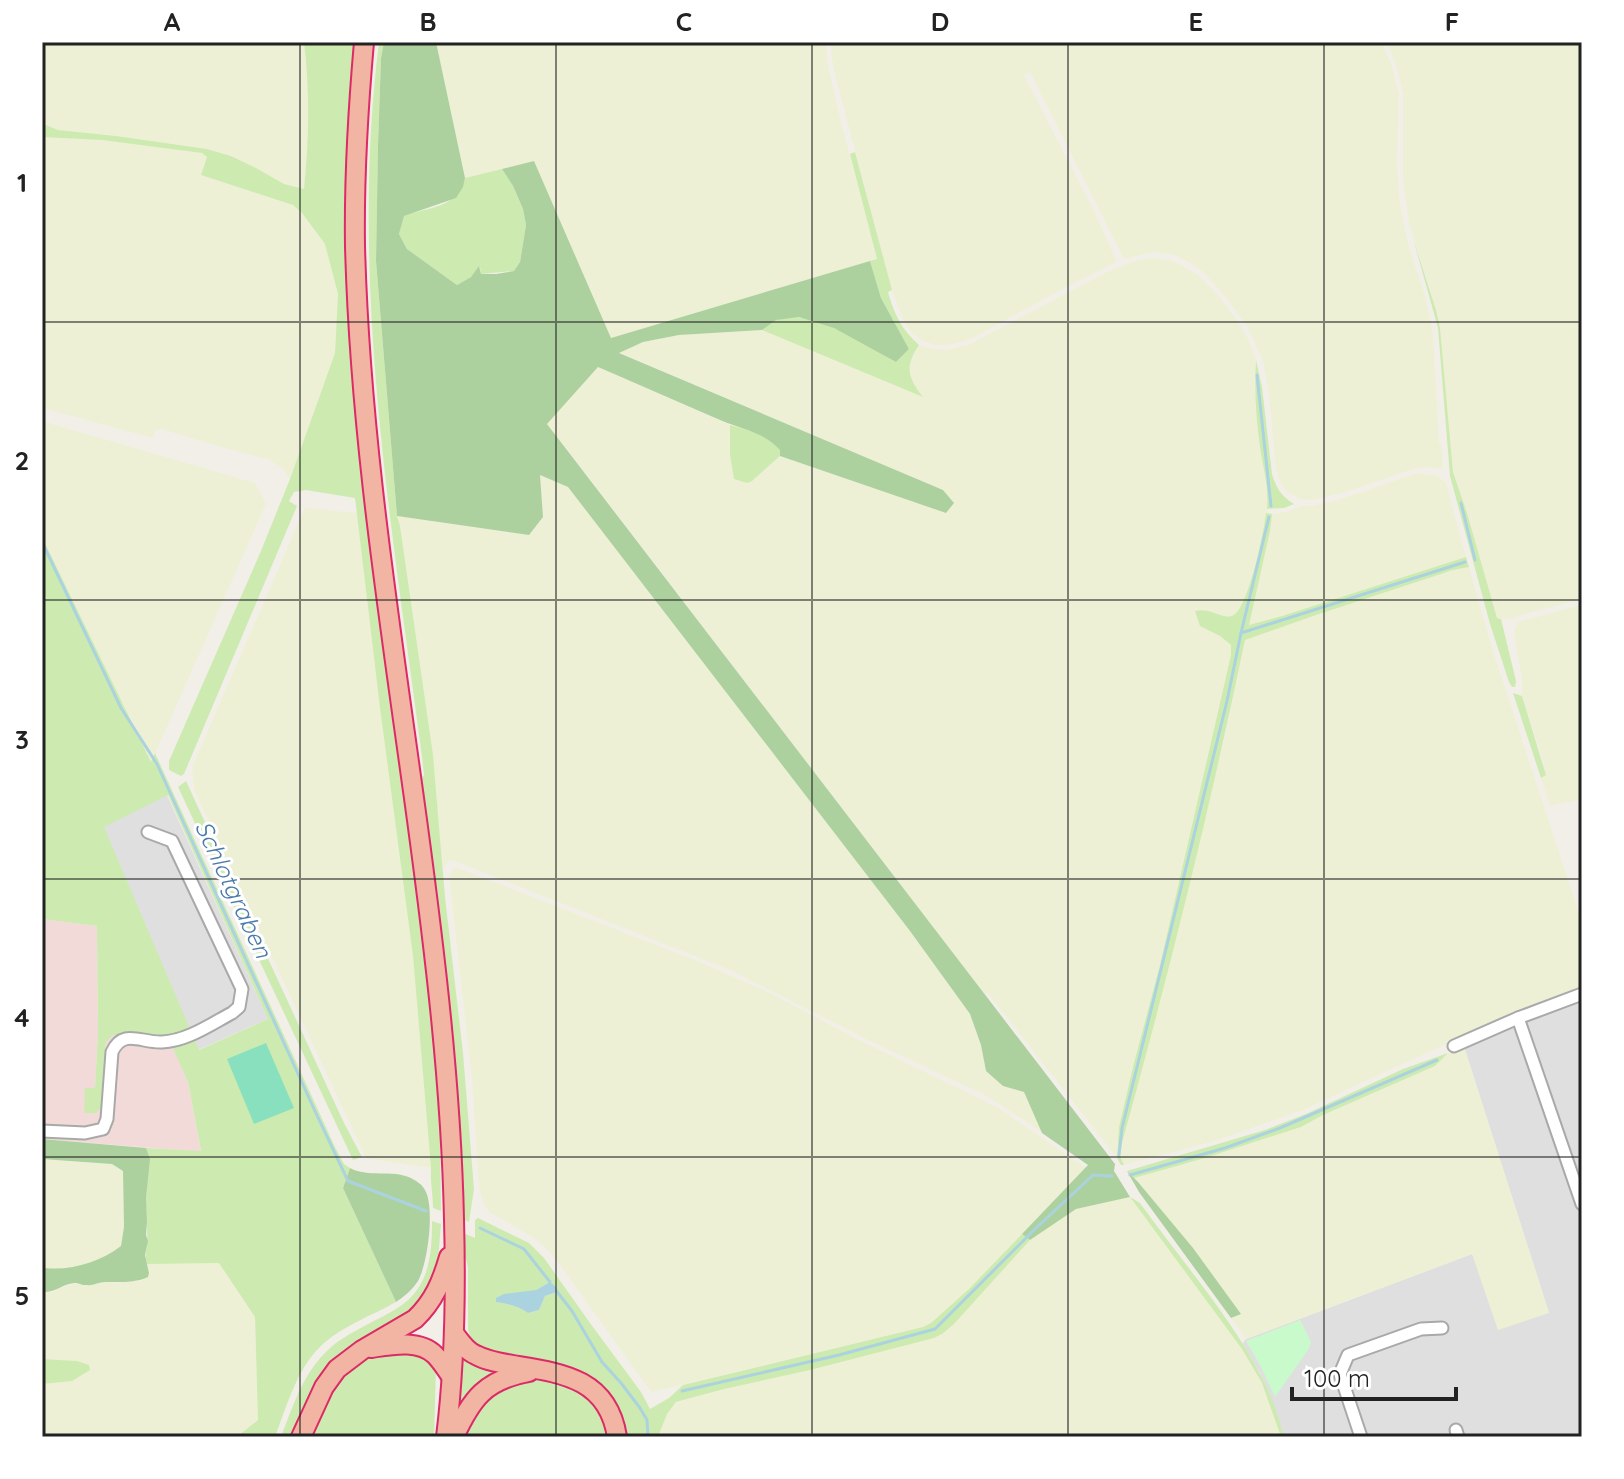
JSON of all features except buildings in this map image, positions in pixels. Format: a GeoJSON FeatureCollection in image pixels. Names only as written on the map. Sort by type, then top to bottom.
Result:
{"type":"FeatureCollection","features":[{"type":"Feature","properties":{"kind":"highway"},"geometry":{"type":"LineString","coordinates":[[364,42],[355,220],[363,394],[384,579],[439,990],[452,1139],[454,1333],[446,1437]]}},
{"type":"Feature","properties":{"kind":"highway"},"geometry":{"type":"LineString","coordinates":[[301,1437],[330,1376],[345,1361],[424,1311],[441,1284],[455,1239]]}},
{"type":"Feature","properties":{"kind":"highway"},"geometry":{"type":"LineString","coordinates":[[454,1333],[476,1356],[578,1380],[597,1393],[612,1417],[617,1437]]}},
{"type":"Feature","properties":{"kind":"highway"},"geometry":{"type":"LineString","coordinates":[[362,1350],[411,1345],[424,1348],[438,1358],[451,1376]]}},
{"type":"Feature","properties":{"kind":"highway"},"geometry":{"type":"LineString","coordinates":[[454,1437],[474,1400],[491,1385],[515,1374],[540,1370]]}},
{"type":"Feature","properties":{"kind":"street"},"geometry":{"type":"LineString","coordinates":[[42,1131],[85,1133],[103,1129],[107,1119],[112,1052],[116,1043],[124,1038],[161,1043],[178,1040],[239,1007],[242,989],[172,841],[148,832]]}},
{"type":"Feature","properties":{"kind":"street"},"geometry":{"type":"LineString","coordinates":[[1454,1046],[1582,994]]}},
{"type":"Feature","properties":{"kind":"street"},"geometry":{"type":"LineString","coordinates":[[1518,1018],[1582,1204]]}},
{"type":"Feature","properties":{"kind":"street"},"geometry":{"type":"LineString","coordinates":[[1361,1437],[1340,1374],[1348,1355],[1421,1329],[1442,1328]]}},
{"type":"Feature","properties":{"kind":"shaded area"},"geometry":{"type":"Polygon","coordinates":[[[167,795],[268,1019],[198,1050],[103,827],[167,795]]]}},
{"type":"Feature","properties":{"kind":"shaded area"},"geometry":{"type":"Polygon","coordinates":[[[42,919],[97,926],[95,1089],[100,1108],[106,1041],[113,1035],[170,1041],[188,1082],[201,1152],[42,1139],[42,919]]]}},
{"type":"Feature","properties":{"kind":"shaded area"},"geometry":{"type":"Polygon","coordinates":[[[1582,988],[1582,1437],[1284,1437],[1260,1373],[1242,1344],[1246,1339],[1472,1254],[1549,1313],[1461,1037],[1524,1008],[1582,988]]]}},
{"type":"Feature","properties":{"kind":"green space"},"geometry":{"type":"Polygon","coordinates":[[[42,42],[304,42],[309,103],[305,189],[284,184],[231,156],[207,149],[58,130],[46,125],[42,128],[42,42]]]}},
{"type":"Feature","properties":{"kind":"green space"},"geometry":{"type":"Polygon","coordinates":[[[304,42],[357,42],[349,140],[409,817],[441,1096],[441,1211],[433,1208],[413,956],[355,498],[306,490],[294,492],[289,501],[297,506],[184,774],[181,776],[169,770],[169,761],[290,479],[335,353],[338,294],[325,244],[293,205],[201,175],[207,157],[202,153],[102,140],[42,137],[42,128],[46,125],[58,130],[207,149],[231,156],[284,184],[304,189],[308,116],[304,42]]]}},
{"type":"Feature","properties":{"kind":"green space"},"geometry":{"type":"Polygon","coordinates":[[[371,42],[373,42],[368,103],[371,42]]]}},
{"type":"Feature","properties":{"kind":"green space"},"geometry":{"type":"Polygon","coordinates":[[[379,42],[384,42],[381,58],[376,262],[397,516],[433,755],[463,1053],[474,1189],[469,1222],[462,1219],[373,431],[362,230],[367,131],[365,247],[372,383],[394,587],[421,779],[424,775],[387,490],[371,311],[371,132],[379,42]]]}},
{"type":"Feature","properties":{"kind":"green space"},"geometry":{"type":"Polygon","coordinates":[[[384,42],[436,42],[465,178],[456,198],[404,216],[399,234],[407,249],[457,285],[471,277],[479,266],[481,274],[496,274],[514,271],[520,262],[526,225],[523,209],[502,169],[534,161],[611,338],[870,261],[881,298],[909,349],[896,362],[834,328],[799,317],[776,320],[762,330],[679,335],[643,342],[619,353],[943,490],[954,503],[946,513],[780,456],[780,450],[759,435],[598,367],[547,424],[1115,1164],[1114,1171],[1130,1197],[1076,1209],[1030,1240],[1022,1234],[1088,1165],[1042,1133],[1024,1092],[1003,1086],[986,1071],[970,1014],[910,931],[568,487],[540,475],[543,517],[529,535],[397,516],[376,261],[381,58],[384,42]]]}},
{"type":"Feature","properties":{"kind":"green space"},"geometry":{"type":"Polygon","coordinates":[[[436,42],[826,42],[827,62],[841,122],[877,259],[611,338],[534,161],[465,178],[436,42]]]}},
{"type":"Feature","properties":{"kind":"green space"},"geometry":{"type":"Polygon","coordinates":[[[831,42],[1382,42],[1399,95],[1397,161],[1400,204],[1433,334],[1443,469],[1413,469],[1314,500],[1300,499],[1286,491],[1276,469],[1263,361],[1247,326],[1203,272],[1187,261],[1155,252],[1124,259],[1030,72],[1024,75],[1117,262],[971,339],[943,345],[921,340],[904,322],[892,290],[836,79],[831,42]]]}},
{"type":"Feature","properties":{"kind":"green space"},"geometry":{"type":"Polygon","coordinates":[[[1387,42],[1582,42],[1582,599],[1513,619],[1497,618],[1453,472],[1440,328],[1409,223],[1403,182],[1403,95],[1387,42]]]}},
{"type":"Feature","properties":{"kind":"green space"},"geometry":{"type":"Polygon","coordinates":[[[42,137],[102,140],[202,153],[207,156],[201,175],[293,205],[325,244],[338,294],[335,353],[290,479],[271,460],[162,429],[155,430],[153,438],[42,408],[42,137]]]}},
{"type":"Feature","properties":{"kind":"green space"},"geometry":{"type":"Polygon","coordinates":[[[855,152],[892,290],[888,292],[890,300],[903,327],[919,345],[911,359],[910,371],[923,397],[762,330],[778,319],[792,317],[823,323],[896,362],[909,349],[881,298],[870,261],[877,259],[850,154],[855,152]]]}},
{"type":"Feature","properties":{"kind":"green space"},"geometry":{"type":"Polygon","coordinates":[[[502,169],[523,209],[526,225],[520,262],[514,271],[481,274],[480,267],[457,285],[407,249],[399,234],[403,216],[449,201],[462,188],[465,178],[502,169]]]}},
{"type":"Feature","properties":{"kind":"green space"},"geometry":{"type":"Polygon","coordinates":[[[1413,238],[1440,328],[1453,472],[1497,618],[1501,619],[1515,687],[1509,682],[1490,624],[1450,476],[1438,328],[1413,238]]]}},
{"type":"Feature","properties":{"kind":"green space"},"geometry":{"type":"Polygon","coordinates":[[[1154,258],[1174,261],[1198,275],[1219,296],[1248,339],[1256,360],[1254,386],[1268,505],[1249,588],[1238,613],[1231,617],[1200,609],[1220,636],[1231,645],[1231,655],[1160,965],[1119,1127],[1117,1158],[988,993],[985,995],[547,423],[598,367],[730,425],[730,455],[752,481],[780,456],[946,513],[943,490],[618,352],[643,342],[679,335],[762,330],[921,396],[912,384],[910,373],[910,362],[919,345],[946,350],[968,345],[1107,272],[1135,261],[1154,258]]]}},
{"type":"Feature","properties":{"kind":"green space"},"geometry":{"type":"Polygon","coordinates":[[[1256,360],[1272,474],[1280,492],[1294,504],[1284,508],[1267,509],[1256,414],[1256,360]]]}},
{"type":"Feature","properties":{"kind":"green space"},"geometry":{"type":"Polygon","coordinates":[[[42,421],[255,483],[266,504],[151,763],[42,537],[42,421]]]}},
{"type":"Feature","properties":{"kind":"green space"},"geometry":{"type":"Polygon","coordinates":[[[730,425],[769,440],[780,450],[780,456],[747,483],[734,479],[730,425]]]}},
{"type":"Feature","properties":{"kind":"green space"},"geometry":{"type":"Polygon","coordinates":[[[1418,473],[1436,475],[1446,483],[1466,557],[1248,626],[1272,514],[1338,500],[1418,473]]]}},
{"type":"Feature","properties":{"kind":"green space"},"geometry":{"type":"Polygon","coordinates":[[[540,475],[568,487],[910,931],[970,1015],[986,1071],[1003,1086],[1024,1092],[1042,1132],[985,1095],[730,970],[455,861],[450,860],[443,868],[433,755],[397,516],[528,535],[543,517],[540,475]]]}},
{"type":"Feature","properties":{"kind":"green space"},"geometry":{"type":"Polygon","coordinates":[[[305,508],[357,513],[413,956],[431,1168],[366,1158],[194,790],[192,767],[305,508]]]}},
{"type":"Feature","properties":{"kind":"green space"},"geometry":{"type":"Polygon","coordinates":[[[1266,513],[1272,514],[1270,531],[1249,625],[1466,557],[1469,567],[1245,640],[1188,893],[1122,1143],[1120,1156],[1124,1165],[1121,1165],[1117,1158],[1119,1127],[1160,965],[1231,655],[1231,645],[1200,626],[1195,611],[1232,616],[1238,611],[1254,569],[1266,513]]]}},
{"type":"Feature","properties":{"kind":"green space"},"geometry":{"type":"Polygon","coordinates":[[[42,537],[151,762],[155,753],[335,1147],[344,1164],[350,1168],[343,1188],[396,1302],[356,1322],[320,1347],[293,1389],[275,1437],[233,1437],[258,1420],[255,1317],[219,1263],[147,1264],[146,1148],[201,1151],[188,1082],[170,1042],[113,1035],[106,1042],[101,1108],[96,1113],[84,1113],[85,1088],[95,1088],[97,926],[42,919],[42,599],[47,598],[42,595],[42,537]],[[168,795],[104,827],[199,1050],[268,1019],[168,795]]]}},
{"type":"Feature","properties":{"kind":"green space"},"geometry":{"type":"Polygon","coordinates":[[[1469,567],[1491,645],[1582,922],[1582,988],[1524,1008],[1303,1110],[1218,1140],[1124,1165],[1120,1156],[1122,1143],[1225,737],[1245,640],[1469,567]]]}},
{"type":"Feature","properties":{"kind":"green space"},"geometry":{"type":"Polygon","coordinates":[[[1582,605],[1582,799],[1550,806],[1541,778],[1546,775],[1543,760],[1522,696],[1514,632],[1521,621],[1582,605]]]}},
{"type":"Feature","properties":{"kind":"green space"},"geometry":{"type":"Polygon","coordinates":[[[1513,693],[1522,696],[1546,775],[1541,778],[1513,693]]]}},
{"type":"Feature","properties":{"kind":"green space"},"geometry":{"type":"Polygon","coordinates":[[[186,781],[362,1157],[353,1160],[178,787],[186,781]]]}},
{"type":"Feature","properties":{"kind":"green space"},"geometry":{"type":"Polygon","coordinates":[[[454,868],[700,962],[772,994],[997,1107],[1086,1168],[932,1323],[651,1392],[545,1247],[489,1212],[483,1202],[479,1188],[472,1079],[449,876],[454,868]]]}},
{"type":"Feature","properties":{"kind":"green space"},"geometry":{"type":"Polygon","coordinates":[[[266,1043],[294,1108],[254,1124],[227,1059],[266,1043]]]}},
{"type":"Feature","properties":{"kind":"green space"},"geometry":{"type":"Polygon","coordinates":[[[1464,1047],[1549,1313],[1498,1330],[1472,1254],[1246,1339],[1231,1318],[1240,1314],[1134,1178],[1301,1127],[1435,1066],[1448,1053],[1464,1047]]]}},
{"type":"Feature","properties":{"kind":"green space"},"geometry":{"type":"Polygon","coordinates":[[[1448,1053],[1435,1066],[1301,1127],[1134,1178],[1127,1171],[1265,1130],[1403,1069],[1448,1053]]]}},
{"type":"Feature","properties":{"kind":"green space"},"geometry":{"type":"Polygon","coordinates":[[[42,1139],[146,1148],[150,1159],[145,1255],[148,1277],[89,1285],[74,1283],[48,1292],[42,1290],[42,1271],[45,1268],[75,1267],[104,1257],[121,1246],[124,1227],[123,1171],[112,1164],[42,1159],[42,1139]]]}},
{"type":"Feature","properties":{"kind":"green space"},"geometry":{"type":"Polygon","coordinates":[[[42,1159],[112,1164],[123,1171],[124,1227],[121,1246],[109,1255],[77,1267],[45,1268],[42,1271],[42,1159]]]}},
{"type":"Feature","properties":{"kind":"green space"},"geometry":{"type":"Polygon","coordinates":[[[350,1168],[365,1173],[411,1178],[422,1186],[428,1198],[429,1235],[422,1273],[413,1287],[396,1302],[343,1188],[350,1168]]]}},
{"type":"Feature","properties":{"kind":"green space"},"geometry":{"type":"Polygon","coordinates":[[[1127,1171],[1193,1248],[1241,1314],[1231,1318],[1127,1171]]]}},
{"type":"Feature","properties":{"kind":"green space"},"geometry":{"type":"Polygon","coordinates":[[[1130,1197],[1242,1349],[1262,1383],[1281,1437],[658,1437],[667,1414],[676,1403],[942,1334],[1030,1240],[1065,1214],[1130,1197]]]}},
{"type":"Feature","properties":{"kind":"green space"},"geometry":{"type":"Polygon","coordinates":[[[1130,1197],[1140,1203],[1234,1330],[1268,1389],[1284,1437],[1281,1437],[1262,1383],[1242,1349],[1130,1197]]]}},
{"type":"Feature","properties":{"kind":"green space"},"geometry":{"type":"Polygon","coordinates":[[[478,1218],[529,1243],[544,1258],[641,1392],[650,1409],[683,1385],[923,1327],[969,1289],[1022,1234],[1030,1240],[954,1324],[934,1338],[676,1402],[667,1414],[658,1437],[624,1437],[587,1376],[563,1366],[479,1350],[471,1341],[468,1330],[468,1267],[461,1232],[475,1238],[475,1220],[478,1218]],[[550,1282],[536,1290],[496,1302],[528,1313],[539,1310],[545,1296],[557,1292],[550,1282]]]}},
{"type":"Feature","properties":{"kind":"green space"},"geometry":{"type":"Polygon","coordinates":[[[432,1221],[441,1224],[437,1272],[416,1309],[340,1354],[332,1362],[293,1437],[281,1437],[300,1390],[319,1359],[343,1338],[402,1305],[418,1288],[428,1267],[432,1221]]]}},
{"type":"Feature","properties":{"kind":"green space"},"geometry":{"type":"Polygon","coordinates":[[[220,1263],[228,1273],[255,1317],[258,1420],[233,1437],[42,1437],[42,1384],[72,1381],[77,1361],[42,1359],[42,1290],[53,1292],[76,1283],[143,1280],[149,1273],[147,1264],[220,1263]]]}},
{"type":"Feature","properties":{"kind":"green space"},"geometry":{"type":"Polygon","coordinates":[[[1300,1320],[1311,1342],[1275,1397],[1246,1341],[1300,1320]]]}},
{"type":"Feature","properties":{"kind":"green space"},"geometry":{"type":"Polygon","coordinates":[[[388,1350],[424,1354],[436,1370],[434,1437],[308,1437],[329,1394],[346,1372],[371,1356],[388,1350]]]}},
{"type":"Feature","properties":{"kind":"green space"},"geometry":{"type":"Polygon","coordinates":[[[458,1352],[511,1369],[454,1418],[458,1352]]]}},
{"type":"Feature","properties":{"kind":"green space"},"geometry":{"type":"Polygon","coordinates":[[[42,1359],[77,1361],[89,1365],[90,1370],[72,1381],[42,1384],[42,1359]]]}},
{"type":"Feature","properties":{"kind":"green space"},"geometry":{"type":"Polygon","coordinates":[[[543,1377],[586,1396],[599,1412],[609,1437],[463,1437],[481,1400],[517,1378],[543,1377]]]}},
{"type":"Feature","properties":{"kind":"water"},"geometry":{"type":"Polygon","coordinates":[[[550,1282],[557,1292],[545,1296],[539,1310],[528,1313],[496,1302],[496,1298],[504,1294],[536,1290],[550,1282]]]}},
{"type":"Feature","properties":{"kind":"waterway"},"geometry":{"type":"LineString","coordinates":[[1257,375],[1271,506]]}},
{"type":"Feature","properties":{"kind":"waterway"},"geometry":{"type":"LineString","coordinates":[[1461,503],[1475,560]]}},
{"type":"Feature","properties":{"kind":"waterway"},"geometry":{"type":"LineString","coordinates":[[1241,633],[1269,517]]}},
{"type":"Feature","properties":{"kind":"waterway","name":"Schlotgraben"},"geometry":{"type":"LineString","coordinates":[[42,542],[121,708],[157,764],[348,1181],[426,1211]]}},
{"type":"Feature","properties":{"kind":"waterway"},"geometry":{"type":"LineString","coordinates":[[1119,1155],[1122,1128],[1241,633],[1465,562]]}},
{"type":"Feature","properties":{"kind":"waterway"},"geometry":{"type":"LineString","coordinates":[[1130,1175],[1225,1148],[1280,1128],[1437,1060]]}},
{"type":"Feature","properties":{"kind":"waterway"},"geometry":{"type":"LineString","coordinates":[[682,1391],[839,1355],[935,1329],[1093,1175],[1112,1176]]}},
{"type":"Feature","properties":{"kind":"waterway"},"geometry":{"type":"LineString","coordinates":[[480,1228],[524,1249],[550,1282]]}},
{"type":"Feature","properties":{"kind":"waterway"},"geometry":{"type":"LineString","coordinates":[[555,1289],[602,1362],[640,1408],[647,1420],[648,1437]]}}]}
